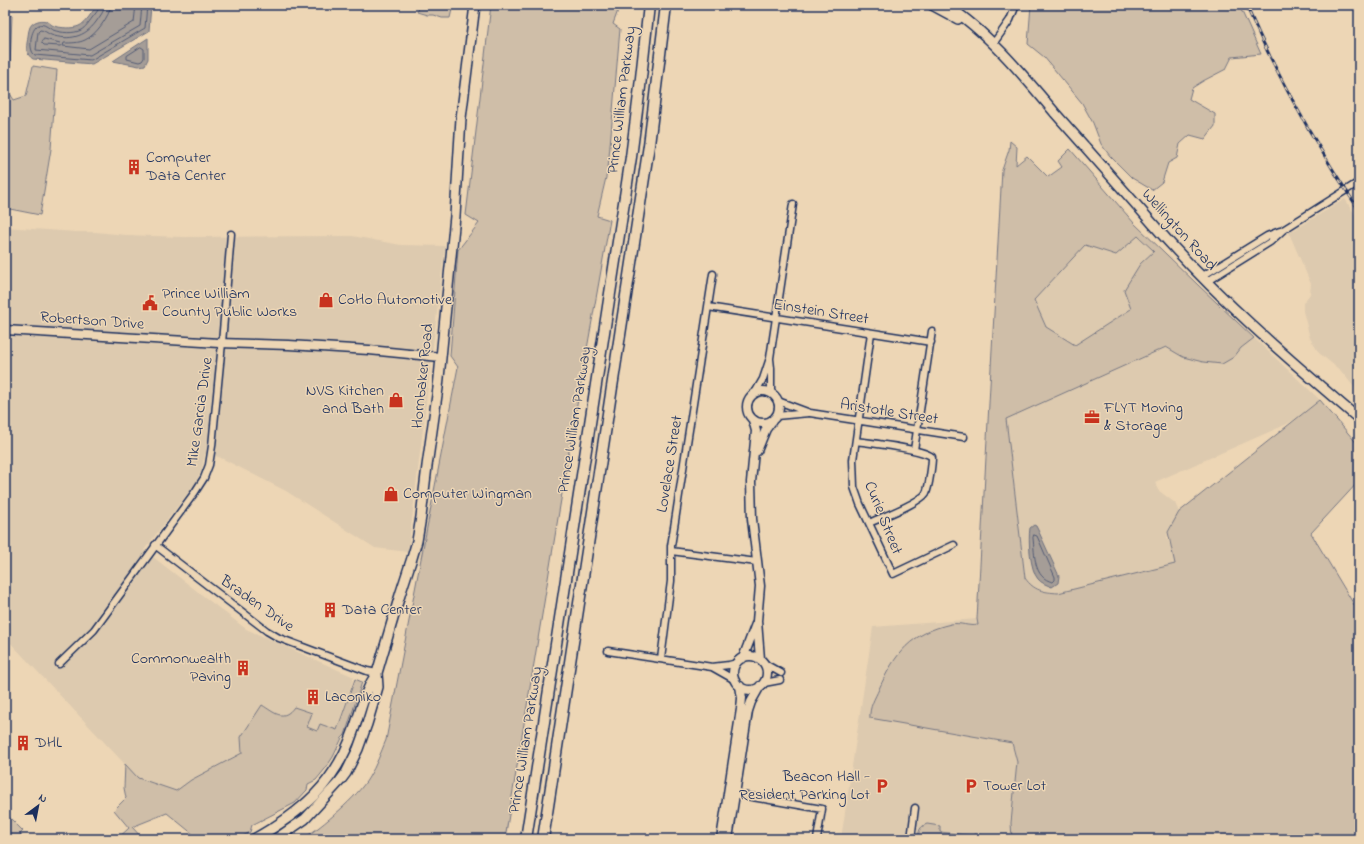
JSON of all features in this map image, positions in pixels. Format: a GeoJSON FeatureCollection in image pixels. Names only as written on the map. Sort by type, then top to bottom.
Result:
{"type":"FeatureCollection","features":[{"type":"Feature","properties":{"kind":"highway","name":"Prince William Parkway"},"geometry":{"type":"LineString","coordinates":[[526,839],[631,158],[649,5]]}},
{"type":"Feature","properties":{"kind":"highway","name":"Prince William Parkway"},"geometry":{"type":"LineString","coordinates":[[543,839],[648,152],[666,5]]}},
{"type":"Feature","properties":{"kind":"main road","name":"Hornbaker Road"},"geometry":{"type":"LineString","coordinates":[[254,839],[295,814],[328,780],[341,759],[348,746],[369,684],[377,673],[417,541],[438,388],[454,216],[461,118],[475,5]]}},
{"type":"Feature","properties":{"kind":"main road","name":"Wellington Road"},"geometry":{"type":"LineString","coordinates":[[932,5],[950,8],[968,26],[993,44],[1203,279],[1359,420]]}},
{"type":"Feature","properties":{"kind":"main road","name":"Hornbaker Road"},"geometry":{"type":"LineString","coordinates":[[276,839],[305,819],[346,773],[358,749],[378,687],[377,673]]}},
{"type":"Feature","properties":{"kind":"street"},"geometry":{"type":"LineString","coordinates":[[993,44],[1010,20],[1016,5]]}},
{"type":"Feature","properties":{"kind":"street"},"geometry":{"type":"LineString","coordinates":[[1203,279],[1267,236],[1283,230],[1359,182]]}},
{"type":"Feature","properties":{"kind":"street"},"geometry":{"type":"LineString","coordinates":[[756,392],[763,379],[770,358],[793,204]]}},
{"type":"Feature","properties":{"kind":"street","name":"Mike Garcia Drive"},"geometry":{"type":"LineString","coordinates":[[59,664],[94,630],[204,478],[209,465],[222,343],[231,234]]}},
{"type":"Feature","properties":{"kind":"street","name":"Lovelace Street"},"geometry":{"type":"LineString","coordinates":[[661,659],[671,581],[671,551],[675,521],[713,274]]}},
{"type":"Feature","properties":{"kind":"street","name":"Einstein Street"},"geometry":{"type":"LineString","coordinates":[[708,307],[931,342]]}},
{"type":"Feature","properties":{"kind":"street","name":"Robertson Drive"},"geometry":{"type":"LineString","coordinates":[[5,330],[372,350],[440,357]]}},
{"type":"Feature","properties":{"kind":"street"},"geometry":{"type":"LineString","coordinates":[[914,450],[932,331]]}},
{"type":"Feature","properties":{"kind":"street","name":"Curie Street"},"geometry":{"type":"LineString","coordinates":[[872,333],[853,460],[854,487],[860,504],[893,574],[954,545]]}},
{"type":"Feature","properties":{"kind":"street"},"geometry":{"type":"LineString","coordinates":[[770,358],[772,368],[771,393]]}},
{"type":"Feature","properties":{"kind":"street"},"geometry":{"type":"LineString","coordinates":[[753,459],[766,428],[774,418],[779,411],[778,401],[771,393],[766,391],[751,394],[746,404],[748,415],[753,420],[762,423],[768,422],[774,418]]}},
{"type":"Feature","properties":{"kind":"street","name":"Aristotle Street"},"geometry":{"type":"LineString","coordinates":[[778,401],[810,413],[964,437]]}},
{"type":"Feature","properties":{"kind":"street","name":"Aristotle Street"},"geometry":{"type":"LineString","coordinates":[[774,418],[810,413]]}},
{"type":"Feature","properties":{"kind":"street"},"geometry":{"type":"LineString","coordinates":[[728,839],[750,702],[766,677],[767,672],[762,662],[757,621],[760,586],[752,518],[751,482],[756,431],[753,420]]}},
{"type":"Feature","properties":{"kind":"street"},"geometry":{"type":"LineString","coordinates":[[856,441],[914,450],[929,454],[932,457],[927,492],[913,503],[869,523]]}},
{"type":"Feature","properties":{"kind":"street","name":"Braden Drive"},"geometry":{"type":"LineString","coordinates":[[155,545],[267,631],[279,638],[367,671],[377,673]]}},
{"type":"Feature","properties":{"kind":"street"},"geometry":{"type":"LineString","coordinates":[[671,551],[757,562]]}},
{"type":"Feature","properties":{"kind":"street"},"geometry":{"type":"LineString","coordinates":[[721,839],[742,698],[734,672],[757,621]]}},
{"type":"Feature","properties":{"kind":"street"},"geometry":{"type":"LineString","coordinates":[[608,651],[712,667],[729,665],[752,656],[781,673]]}},
{"type":"Feature","properties":{"kind":"street"},"geometry":{"type":"LineString","coordinates":[[712,667],[750,690],[762,684],[780,680]]}},
{"type":"Feature","properties":{"kind":"street"},"geometry":{"type":"LineString","coordinates":[[735,794],[822,809],[817,839]]}},
{"type":"Feature","properties":{"kind":"street"},"geometry":{"type":"LineString","coordinates":[[911,839],[915,808]]}},
{"type":"Feature","properties":{"kind":"shaded area"},"geometry":{"type":"Polygon","coordinates":[[[421,5],[453,5],[450,18],[442,18],[417,12],[421,5]]]}},
{"type":"Feature","properties":{"kind":"shaded area"},"geometry":{"type":"Polygon","coordinates":[[[491,5],[620,5],[613,24],[620,29],[608,169],[597,216],[610,220],[572,433],[505,839],[303,839],[339,811],[364,785],[374,768],[386,740],[458,367],[450,356],[458,250],[479,223],[466,215],[491,5]]]}},
{"type":"Feature","properties":{"kind":"shaded area"},"geometry":{"type":"Polygon","coordinates":[[[1031,5],[1239,5],[1261,54],[1232,57],[1226,69],[1192,88],[1189,99],[1215,114],[1215,126],[1205,139],[1190,135],[1180,144],[1177,158],[1168,163],[1162,182],[1152,190],[1132,178],[1110,156],[1101,144],[1093,123],[1082,103],[1044,57],[1028,44],[1031,5]]]}},
{"type":"Feature","properties":{"kind":"shaded area"},"geometry":{"type":"Polygon","coordinates":[[[12,15],[9,92],[14,100],[26,96],[33,66],[57,70],[51,149],[40,215],[5,208],[5,17],[12,15]]]}},
{"type":"Feature","properties":{"kind":"shaded area"},"geometry":{"type":"Polygon","coordinates":[[[1010,141],[1017,147],[1016,165],[1027,156],[1048,177],[1062,167],[1058,161],[1070,149],[1134,223],[1254,338],[1241,348],[1234,357],[1222,364],[1203,362],[1183,357],[1166,347],[1006,419],[1025,578],[1032,586],[1040,590],[1058,593],[1175,564],[1168,532],[1179,512],[1320,400],[1359,446],[1359,481],[1311,533],[1359,613],[1359,839],[1012,839],[1011,823],[1017,762],[1012,743],[870,718],[870,710],[885,676],[898,655],[906,646],[925,633],[937,628],[951,624],[978,625],[977,619],[1002,170],[1009,150],[1010,141]],[[1138,236],[1116,255],[1085,245],[1034,300],[1046,327],[1075,345],[1131,309],[1124,290],[1140,264],[1154,251],[1138,236]]]}},
{"type":"Feature","properties":{"kind":"shaded area"},"geometry":{"type":"Polygon","coordinates":[[[1345,199],[1359,221],[1359,393],[1341,371],[1319,353],[1310,338],[1303,311],[1303,303],[1310,294],[1311,284],[1289,233],[1345,199]]]}},
{"type":"Feature","properties":{"kind":"shaded area"},"geometry":{"type":"Polygon","coordinates":[[[5,227],[182,237],[352,236],[401,245],[445,246],[408,552],[375,548],[286,491],[219,457],[205,454],[201,472],[194,485],[144,550],[246,629],[354,677],[331,745],[255,715],[241,737],[242,753],[191,780],[176,791],[138,778],[5,637],[5,227]]]}},
{"type":"Feature","properties":{"kind":"shaded area"},"geometry":{"type":"Polygon","coordinates":[[[1138,236],[1154,251],[1140,264],[1131,309],[1075,345],[1046,327],[1034,300],[1085,245],[1116,255],[1138,236]]]}},
{"type":"Feature","properties":{"kind":"shaded area"},"geometry":{"type":"Polygon","coordinates":[[[1254,338],[1320,400],[1297,418],[1285,425],[1155,482],[1158,490],[1175,503],[1179,512],[1176,520],[1168,532],[1167,538],[1174,552],[1176,564],[1058,593],[1043,591],[1031,586],[1025,578],[1006,419],[1166,347],[1183,357],[1203,362],[1234,357],[1241,348],[1254,338]]]}},
{"type":"Feature","properties":{"kind":"shaded area"},"geometry":{"type":"Polygon","coordinates":[[[977,619],[985,654],[1017,762],[1011,823],[1012,839],[841,839],[873,627],[977,619]]]}},
{"type":"Feature","properties":{"kind":"shaded area"},"geometry":{"type":"Polygon","coordinates":[[[355,679],[362,682],[345,735],[325,769],[316,780],[308,784],[307,790],[295,803],[252,825],[250,832],[238,839],[199,839],[167,813],[132,827],[143,839],[117,839],[129,828],[114,810],[126,798],[124,788],[125,764],[138,778],[176,791],[191,780],[242,753],[241,737],[262,705],[279,715],[290,712],[294,707],[312,713],[307,727],[317,731],[320,724],[337,730],[355,679]]]}},
{"type":"Feature","properties":{"kind":"shaded area"},"geometry":{"type":"Polygon","coordinates":[[[341,767],[335,780],[315,805],[277,835],[270,839],[261,839],[341,767]]]}},
{"type":"Feature","properties":{"kind":"shaded area"},"geometry":{"type":"Polygon","coordinates":[[[5,813],[23,831],[20,834],[24,839],[5,838],[5,813]]]}},
{"type":"Feature","properties":{"kind":"shaded area"},"geometry":{"type":"Polygon","coordinates":[[[927,824],[940,826],[940,832],[974,836],[975,834],[1002,839],[918,839],[922,826],[927,824]]]}},
{"type":"Feature","properties":{"kind":"water"},"geometry":{"type":"Polygon","coordinates":[[[97,5],[151,5],[149,31],[92,64],[33,59],[29,56],[27,46],[29,29],[31,25],[37,21],[44,20],[53,26],[73,28],[82,25],[97,5]]]}},
{"type":"Feature","properties":{"kind":"water"},"geometry":{"type":"Polygon","coordinates":[[[148,38],[148,59],[145,65],[139,66],[113,61],[148,38]]]}},
{"type":"Feature","properties":{"kind":"water"},"geometry":{"type":"Polygon","coordinates":[[[1034,525],[1038,530],[1059,576],[1058,583],[1052,587],[1039,580],[1033,569],[1029,540],[1030,528],[1034,525]]]}},
{"type":"Feature","properties":{"kind":"railway"},"geometry":{"type":"LineString","coordinates":[[1246,5],[1258,32],[1298,110],[1359,210]]}},
{"type":"Feature","properties":{"kind":"place","name":"Computer Data Center"},"geometry":{"type":"Point","coordinates":[134,167]}},
{"type":"Feature","properties":{"kind":"place","name":"CoHo Automotive"},"geometry":{"type":"Point","coordinates":[326,300]}},
{"type":"Feature","properties":{"kind":"place","name":"Prince William County Public Works"},"geometry":{"type":"Point","coordinates":[150,303]}},
{"type":"Feature","properties":{"kind":"place","name":"NVS Kitchen and Bath"},"geometry":{"type":"Point","coordinates":[396,400]}},
{"type":"Feature","properties":{"kind":"place","name":"FLYT Moving & Storage"},"geometry":{"type":"Point","coordinates":[1092,417]}},
{"type":"Feature","properties":{"kind":"place","name":"Computer Wingman"},"geometry":{"type":"Point","coordinates":[391,494]}},
{"type":"Feature","properties":{"kind":"place","name":"Data Center"},"geometry":{"type":"Point","coordinates":[330,610]}},
{"type":"Feature","properties":{"kind":"place","name":"Commonwealth Paving"},"geometry":{"type":"Point","coordinates":[243,668]}},
{"type":"Feature","properties":{"kind":"place","name":"Laconiko"},"geometry":{"type":"Point","coordinates":[313,697]}},
{"type":"Feature","properties":{"kind":"place","name":"DHL"},"geometry":{"type":"Point","coordinates":[23,743]}},
{"type":"Feature","properties":{"kind":"place","name":"Beacon Hall - Resident Parking Lot"},"geometry":{"type":"Point","coordinates":[882,786]}},
{"type":"Feature","properties":{"kind":"place","name":"Tower Lot"},"geometry":{"type":"Point","coordinates":[971,786]}}]}
